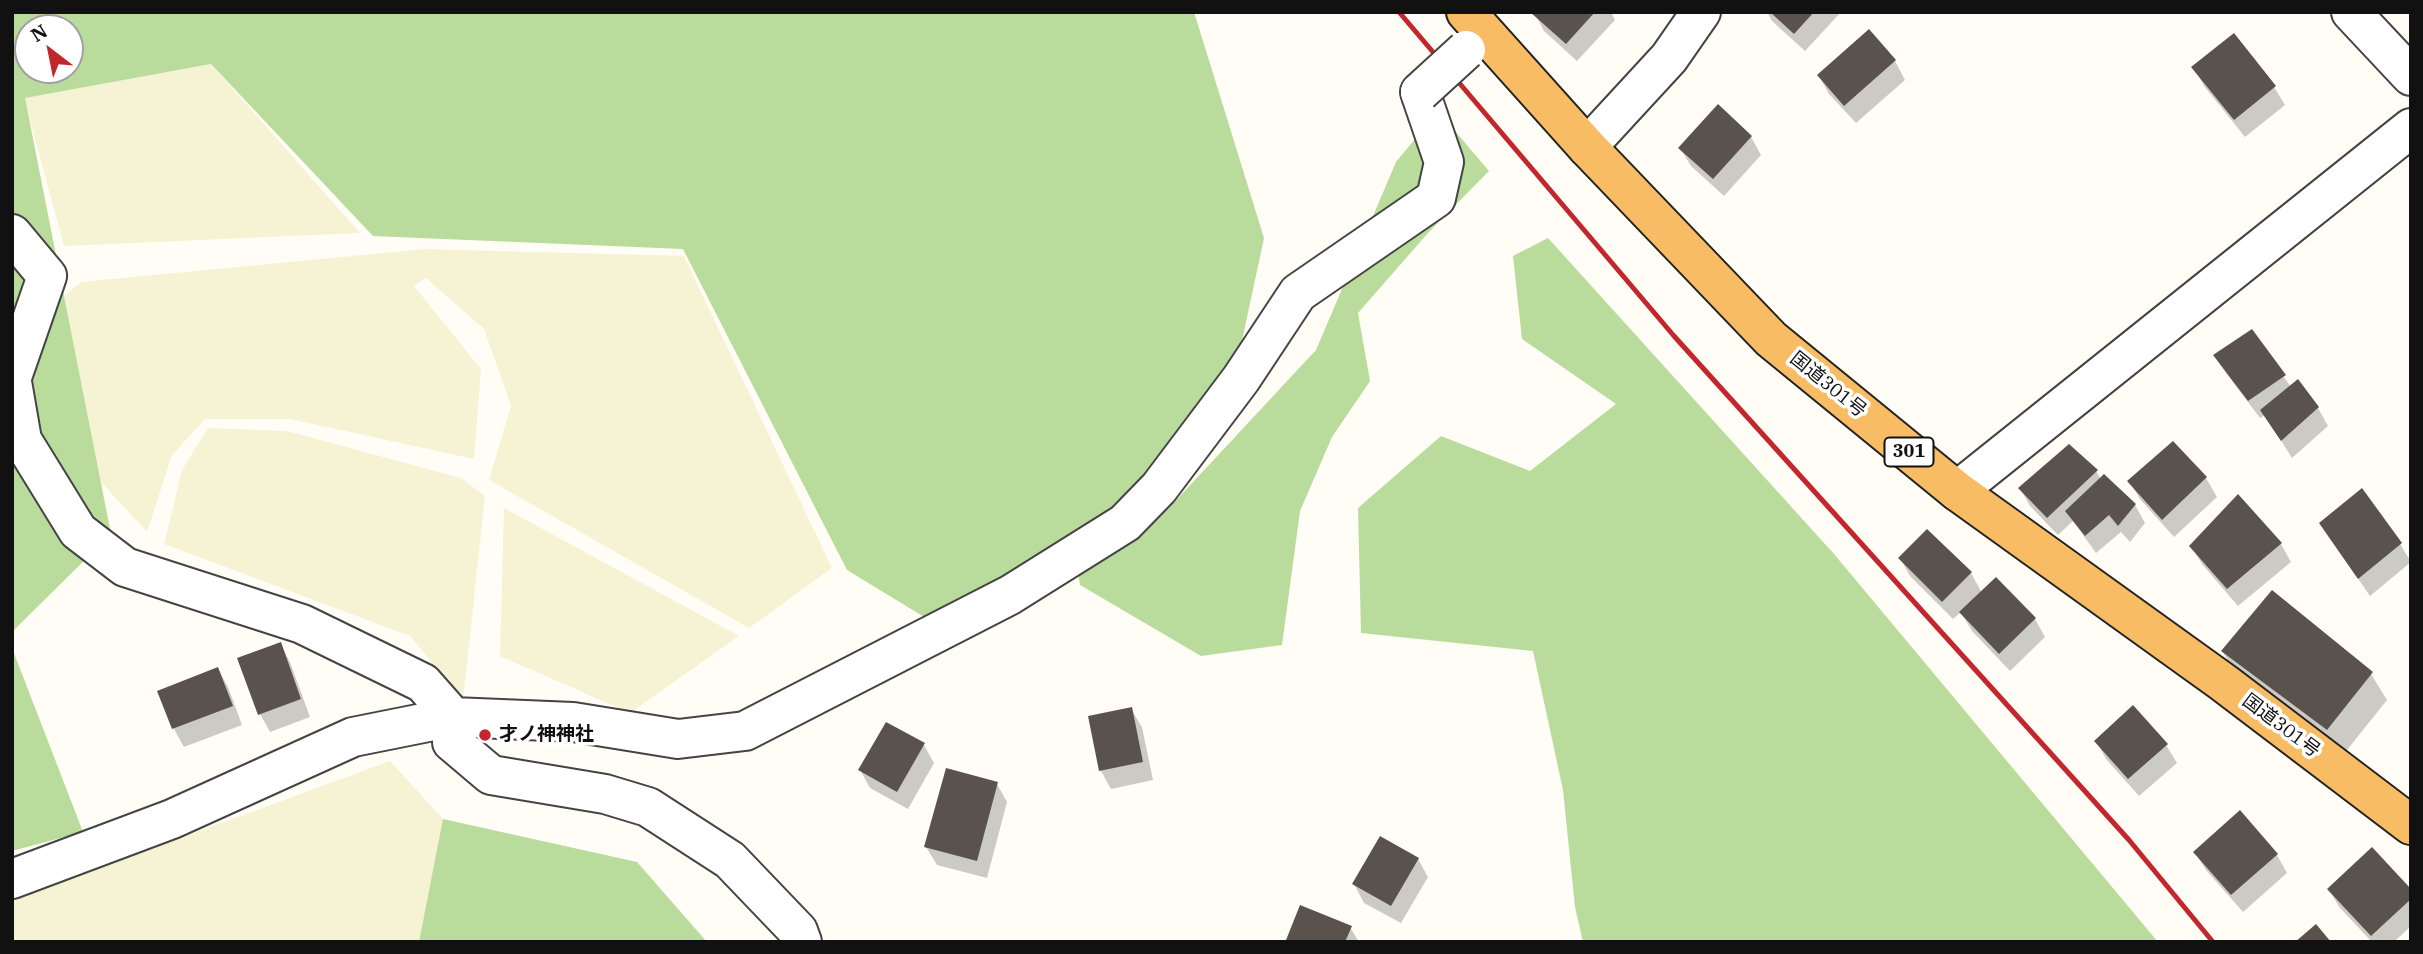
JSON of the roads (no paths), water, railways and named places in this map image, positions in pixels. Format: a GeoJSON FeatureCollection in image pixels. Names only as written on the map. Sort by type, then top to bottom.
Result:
{"type":"FeatureCollection","features":[{"type":"Feature","properties":{"kind":"highway","name":"国道301号"},"geometry":{"type":"LineString","coordinates":[[1472,32],[1771,339],[1957,491],[2224,683],[2411,825]]}},
{"type":"Feature","properties":{"kind":"street"},"geometry":{"type":"LineString","coordinates":[[1587,148],[1669,58],[1701,12]]}},
{"type":"Feature","properties":{"kind":"street"},"geometry":{"type":"LineString","coordinates":[[2351,12],[2411,76]]}},
{"type":"Feature","properties":{"kind":"street"},"geometry":{"type":"LineString","coordinates":[[12,879],[172,819],[354,737],[453,717],[573,722],[678,739],[745,731],[1010,595],[1125,523],[1159,488],[1241,379],[1298,293],[1436,198],[1444,162],[1420,92],[1472,32]]}},
{"type":"Feature","properties":{"kind":"street"},"geometry":{"type":"LineString","coordinates":[[1957,491],[2411,128]]}},
{"type":"Feature","properties":{"kind":"street"},"geometry":{"type":"LineString","coordinates":[[12,234],[47,276],[12,377]]}},
{"type":"Feature","properties":{"kind":"street"},"geometry":{"type":"LineString","coordinates":[[12,382],[22,440],[78,531],[115,560],[125,567],[302,624],[423,683],[453,717],[452,742],[491,775],[605,794],[648,807],[730,860],[799,931],[802,942]]}},
{"type":"Feature","properties":{"kind":"railway"},"geometry":{"type":"LineString","coordinates":[[1399,12],[1674,336],[2129,840],[2213,942]]}},
{"type":"Feature","properties":{"kind":"place","name":"才ノ神神社"},"geometry":{"type":"Point","coordinates":[485,735]}}]}
